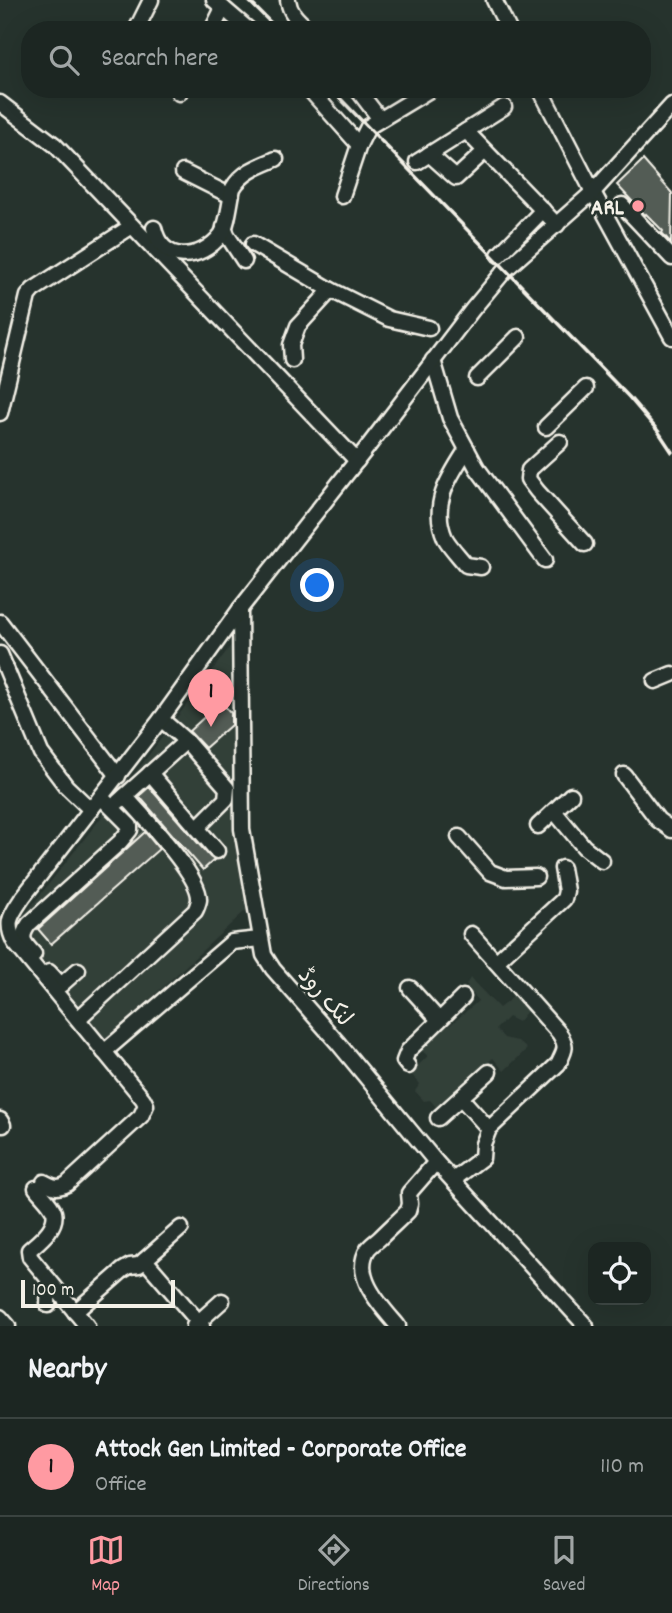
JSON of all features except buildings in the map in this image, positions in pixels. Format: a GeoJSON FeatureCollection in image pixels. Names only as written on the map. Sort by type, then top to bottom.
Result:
{"type":"FeatureCollection","features":[{"type":"Feature","properties":{"kind":"street"},"geometry":{"type":"LineString","coordinates":[[140,21],[151,0]]}},
{"type":"Feature","properties":{"kind":"street"},"geometry":{"type":"LineString","coordinates":[[288,0],[289,10],[299,21]]}},
{"type":"Feature","properties":{"kind":"street"},"geometry":{"type":"LineString","coordinates":[[494,0],[504,21]]}},
{"type":"Feature","properties":{"kind":"street"},"geometry":{"type":"LineString","coordinates":[[218,4],[238,21]]}},
{"type":"Feature","properties":{"kind":"street"},"geometry":{"type":"LineString","coordinates":[[317,98],[359,145]]}},
{"type":"Feature","properties":{"kind":"street"},"geometry":{"type":"LineString","coordinates":[[364,98],[380,120]]}},
{"type":"Feature","properties":{"kind":"street"},"geometry":{"type":"LineString","coordinates":[[342,196],[359,145],[368,128],[416,98]]}},
{"type":"Feature","properties":{"kind":"street"},"geometry":{"type":"LineString","coordinates":[[545,98],[593,192],[666,312],[672,337]]}},
{"type":"Feature","properties":{"kind":"street"},"geometry":{"type":"LineString","coordinates":[[0,103],[55,145],[356,461]]}},
{"type":"Feature","properties":{"kind":"street"},"geometry":{"type":"LineString","coordinates":[[107,802],[118,776],[240,609],[472,310],[506,269],[593,192],[672,105]]}},
{"type":"Feature","properties":{"kind":"street"},"geometry":{"type":"LineString","coordinates":[[485,151],[456,178],[423,158],[504,107]]}},
{"type":"Feature","properties":{"kind":"street"},"geometry":{"type":"LineString","coordinates":[[466,131],[557,225]]}},
{"type":"Feature","properties":{"kind":"street"},"geometry":{"type":"LineString","coordinates":[[154,228],[156,237],[164,248],[182,256],[208,247],[222,234],[233,188],[241,177],[276,159]]}},
{"type":"Feature","properties":{"kind":"street"},"geometry":{"type":"LineString","coordinates":[[183,172],[231,197]]}},
{"type":"Feature","properties":{"kind":"street"},"geometry":{"type":"LineString","coordinates":[[622,205],[672,258]]}},
{"type":"Feature","properties":{"kind":"street"},"geometry":{"type":"LineString","coordinates":[[499,255],[543,210]]}},
{"type":"Feature","properties":{"kind":"street"},"geometry":{"type":"LineString","coordinates":[[0,413],[28,296],[33,290],[132,226]]}},
{"type":"Feature","properties":{"kind":"street"},"geometry":{"type":"LineString","coordinates":[[225,227],[227,235],[244,261]]}},
{"type":"Feature","properties":{"kind":"street"},"geometry":{"type":"LineString","coordinates":[[253,244],[331,290],[388,319],[429,328]]}},
{"type":"Feature","properties":{"kind":"street"},"geometry":{"type":"LineString","coordinates":[[292,360],[291,345],[298,326],[331,290]]}},
{"type":"Feature","properties":{"kind":"street"},"geometry":{"type":"LineString","coordinates":[[477,378],[518,337]]}},
{"type":"Feature","properties":{"kind":"street"},"geometry":{"type":"LineString","coordinates":[[433,360],[450,418],[477,468],[545,560]]}},
{"type":"Feature","properties":{"kind":"street"},"geometry":{"type":"LineString","coordinates":[[547,427],[586,388]]}},
{"type":"Feature","properties":{"kind":"street"},"geometry":{"type":"LineString","coordinates":[[560,442],[529,471],[528,479],[585,544]]}},
{"type":"Feature","properties":{"kind":"street"},"geometry":{"type":"LineString","coordinates":[[467,449],[446,483],[440,501],[441,525],[446,540],[466,565],[481,567]]}},
{"type":"Feature","properties":{"kind":"street","name":"لنک روڈ"},"geometry":{"type":"LineString","coordinates":[[240,609],[242,829],[264,955],[436,1162],[581,1324]]}},
{"type":"Feature","properties":{"kind":"street"},"geometry":{"type":"LineString","coordinates":[[0,622],[118,776]]}},
{"type":"Feature","properties":{"kind":"street"},"geometry":{"type":"LineString","coordinates":[[0,654],[41,753],[66,786],[91,810]]}},
{"type":"Feature","properties":{"kind":"street"},"geometry":{"type":"LineString","coordinates":[[655,681],[672,674]]}},
{"type":"Feature","properties":{"kind":"street"},"geometry":{"type":"LineString","coordinates":[[161,719],[186,741],[228,791],[226,799],[197,828]]}},
{"type":"Feature","properties":{"kind":"street"},"geometry":{"type":"LineString","coordinates":[[87,1326],[30,1257],[30,1250],[51,1228],[55,1214],[40,1185],[54,1188],[67,1184],[145,1111],[146,1105],[15,943],[9,931],[2,931],[23,897],[91,810],[125,796],[186,741]]}},
{"type":"Feature","properties":{"kind":"street"},"geometry":{"type":"LineString","coordinates":[[150,773],[217,851]]}},
{"type":"Feature","properties":{"kind":"street"},"geometry":{"type":"LineString","coordinates":[[624,775],[658,820],[672,830]]}},
{"type":"Feature","properties":{"kind":"street"},"geometry":{"type":"LineString","coordinates":[[538,826],[571,795]]}},
{"type":"Feature","properties":{"kind":"street"},"geometry":{"type":"LineString","coordinates":[[78,1019],[195,911],[199,901],[197,887],[184,865],[125,796]]}},
{"type":"Feature","properties":{"kind":"street"},"geometry":{"type":"LineString","coordinates":[[78,970],[61,985],[29,949],[23,932],[130,830],[131,826],[107,802]]}},
{"type":"Feature","properties":{"kind":"street"},"geometry":{"type":"LineString","coordinates":[[554,811],[584,847],[602,862]]}},
{"type":"Feature","properties":{"kind":"street"},"geometry":{"type":"LineString","coordinates":[[459,837],[490,872],[506,878],[536,877]]}},
{"type":"Feature","properties":{"kind":"street"},"geometry":{"type":"LineString","coordinates":[[496,962],[564,899],[566,891],[562,868]]}},
{"type":"Feature","properties":{"kind":"street"},"geometry":{"type":"LineString","coordinates":[[453,1180],[482,1158],[483,1144],[489,1129],[558,1063],[565,1050],[559,1033],[471,934]]}},
{"type":"Feature","properties":{"kind":"street"},"geometry":{"type":"LineString","coordinates":[[104,1052],[232,942],[260,939]]}},
{"type":"Feature","properties":{"kind":"street"},"geometry":{"type":"LineString","coordinates":[[410,988],[439,1020]]}},
{"type":"Feature","properties":{"kind":"street"},"geometry":{"type":"LineString","coordinates":[[408,1066],[404,1061],[408,1051],[463,997]]}},
{"type":"Feature","properties":{"kind":"street"},"geometry":{"type":"LineString","coordinates":[[438,1118],[489,1072]]}},
{"type":"Feature","properties":{"kind":"street"},"geometry":{"type":"LineString","coordinates":[[461,1098],[489,1129]]}},
{"type":"Feature","properties":{"kind":"street"},"geometry":{"type":"LineString","coordinates":[[398,1326],[369,1287],[363,1266],[368,1250],[408,1211],[409,1193],[436,1162]]}},
{"type":"Feature","properties":{"kind":"street"},"geometry":{"type":"LineString","coordinates":[[75,1312],[123,1270],[145,1261],[181,1228]]}},
{"type":"Feature","properties":{"kind":"street"},"geometry":{"type":"LineString","coordinates":[[145,1261],[198,1325],[222,1301]]}},
{"type":"Feature","properties":{"kind":"street"},"geometry":{"type":"LineString","coordinates":[[48,1305],[49,1280]]}},
{"type":"Feature","properties":{"kind":"street"},"geometry":{"type":"LineString","coordinates":[[0,1317],[8,1326]]}},
{"type":"Feature","properties":{"kind":"shaded area"},"geometry":{"type":"Polygon","coordinates":[[[238,636],[246,910],[105,1041],[11,932],[118,796],[238,636]]]}},
{"type":"Feature","properties":{"kind":"shaded area"},"geometry":{"type":"Polygon","coordinates":[[[470,978],[499,1008],[513,997],[528,1010],[518,1022],[508,1017],[496,1029],[504,1038],[518,1041],[527,1049],[504,1071],[493,1058],[437,1108],[430,1100],[424,1101],[415,1091],[420,1084],[410,1073],[428,1056],[417,1047],[444,1022],[449,1026],[478,1001],[466,985],[470,978]]]}},
{"type":"Feature","properties":{"kind":"railway"},"geometry":{"type":"LineString","coordinates":[[248,0],[269,21]]}},
{"type":"Feature","properties":{"kind":"railway"},"geometry":{"type":"LineString","coordinates":[[340,98],[629,397],[672,452]]}},
{"type":"Feature","properties":{"kind":"place","name":"ARL"},"geometry":{"type":"Point","coordinates":[638,206]}},
{"type":"Feature","properties":{"kind":"place","name":"Attock Gen Limited - Corporate Office"},"geometry":{"type":"Point","coordinates":[211,727]}}]}
